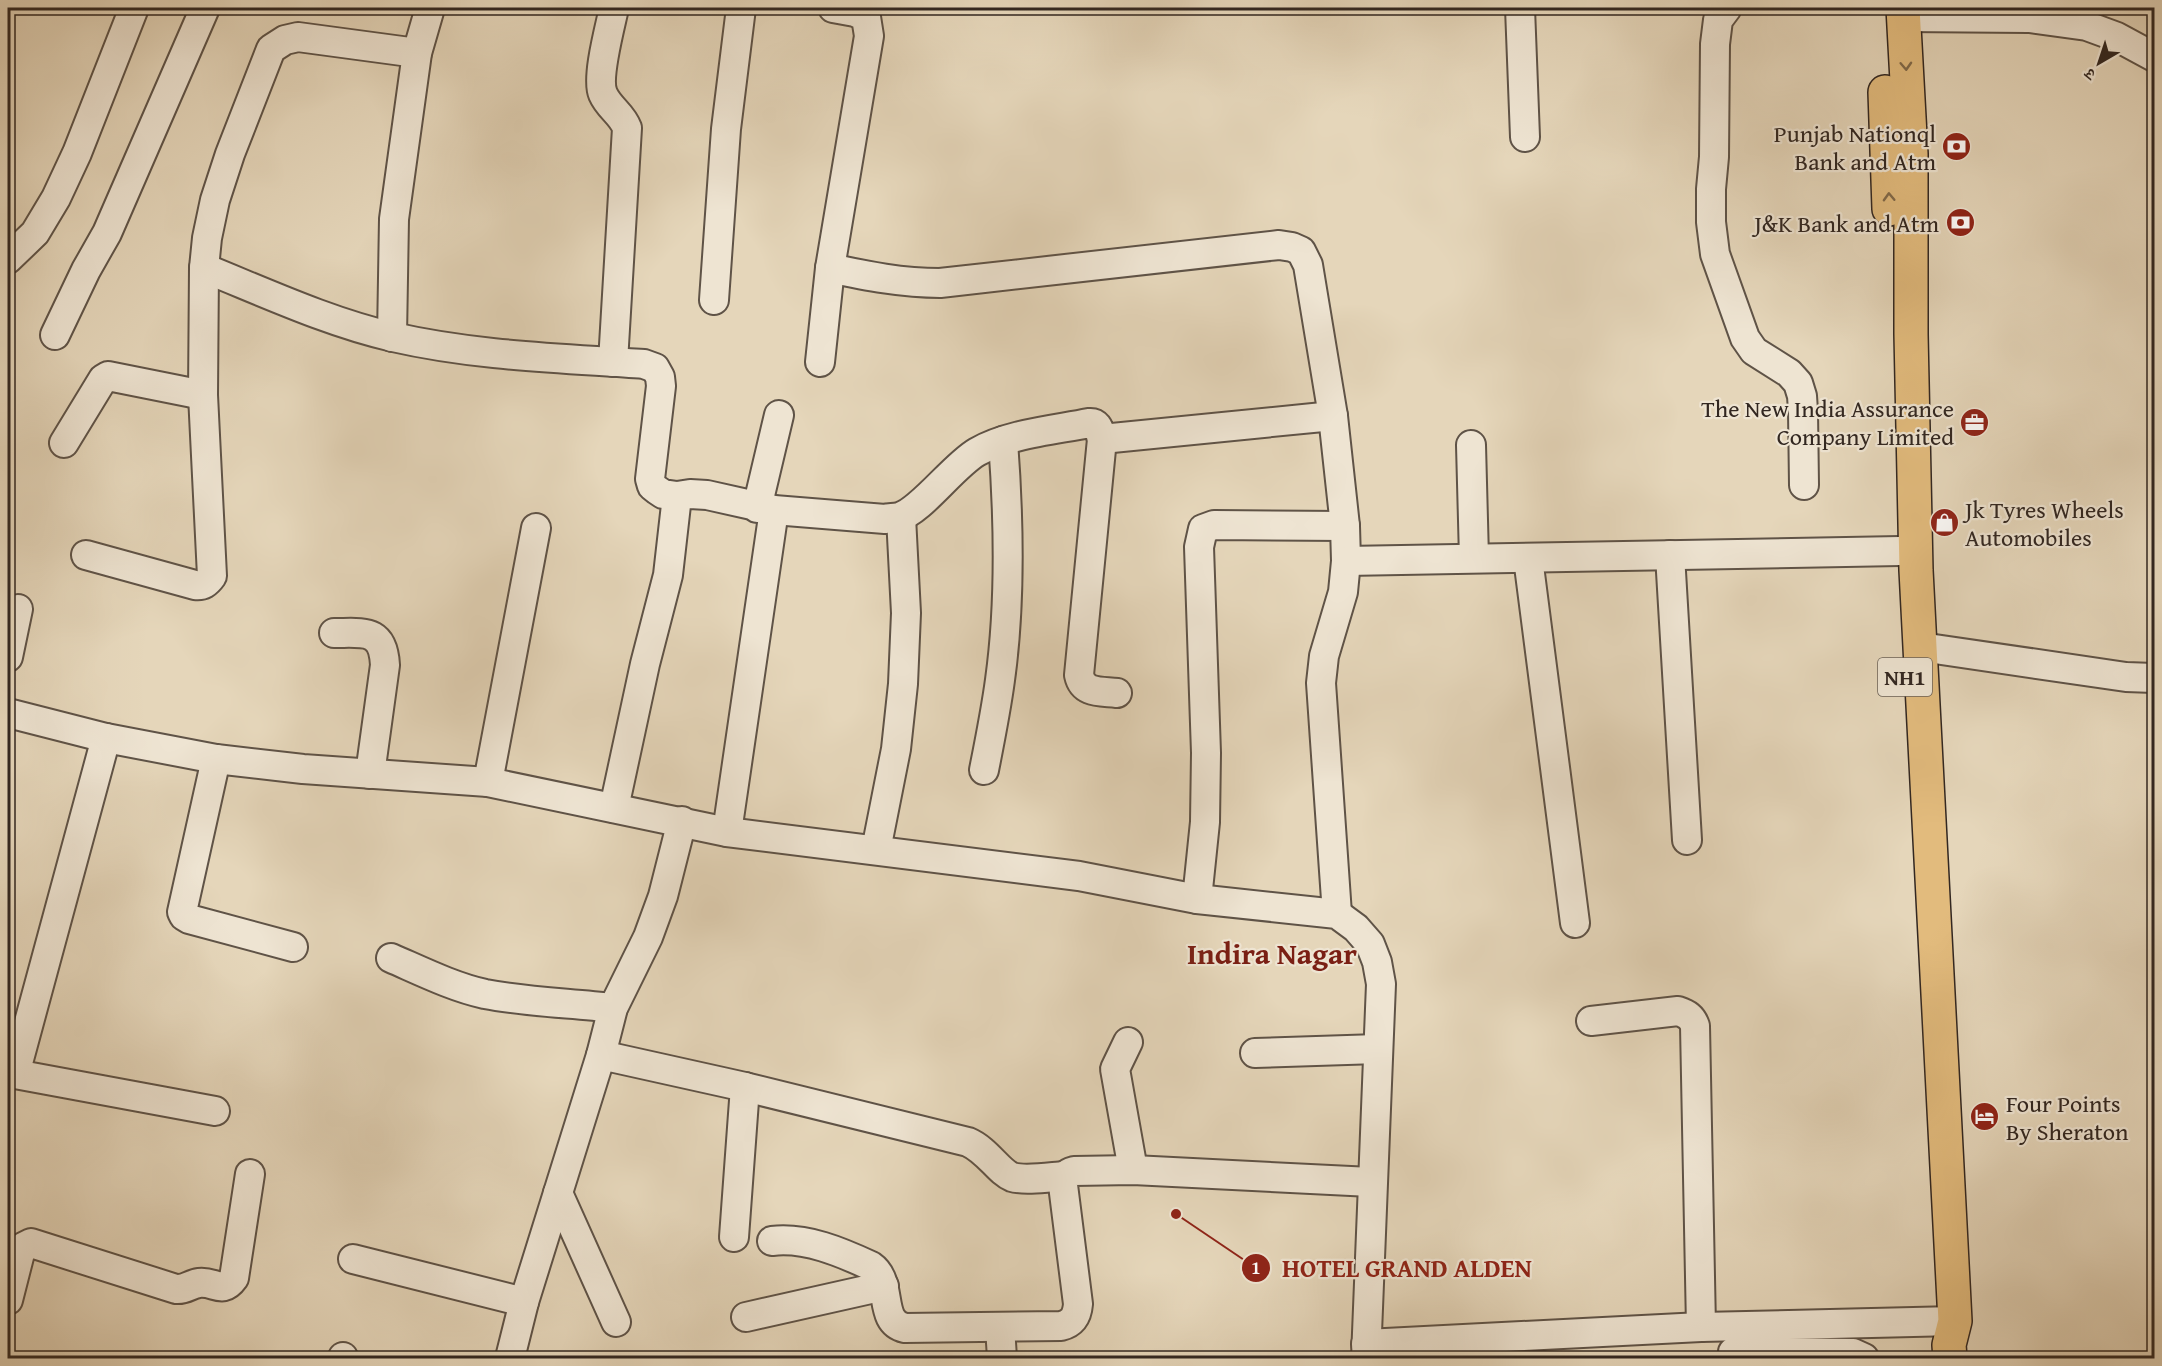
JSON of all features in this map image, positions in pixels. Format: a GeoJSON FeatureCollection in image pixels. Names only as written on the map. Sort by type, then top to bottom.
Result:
{"type":"FeatureCollection","features":[{"type":"Feature","properties":{"kind":"highway","name":"NH1"},"geometry":{"type":"LineString","coordinates":[[1896,11],[1900,551],[1929,1134],[1949,1336]]}},
{"type":"Feature","properties":{"kind":"highway","name":"NH1"},"geometry":{"type":"LineString","coordinates":[[1896,11],[1911,154],[1915,550],[1921,647],[1949,1336]]}},
{"type":"Feature","properties":{"kind":"street"},"geometry":{"type":"LineString","coordinates":[[8,259],[35,233],[56,198],[77,153],[134,8]]}},
{"type":"Feature","properties":{"kind":"street"},"geometry":{"type":"LineString","coordinates":[[55,335],[111,224],[205,8]]}},
{"type":"Feature","properties":{"kind":"street"},"geometry":{"type":"LineString","coordinates":[[392,337],[394,219],[417,53],[430,8]]}},
{"type":"Feature","properties":{"kind":"street"},"geometry":{"type":"LineString","coordinates":[[613,362],[627,128],[624,119],[602,92],[600,79],[614,8]]}},
{"type":"Feature","properties":{"kind":"street"},"geometry":{"type":"LineString","coordinates":[[714,300],[726,129],[741,8]]}},
{"type":"Feature","properties":{"kind":"street"},"geometry":{"type":"LineString","coordinates":[[820,362],[830,268],[869,36],[866,17],[855,12],[833,8]]}},
{"type":"Feature","properties":{"kind":"street"},"geometry":{"type":"LineString","coordinates":[[1520,8],[1525,137]]}},
{"type":"Feature","properties":{"kind":"street"},"geometry":{"type":"LineString","coordinates":[[1727,8],[1718,20],[1715,44],[1714,157],[1711,189],[1711,222],[1715,254],[1745,338],[1755,351],[1789,373],[1798,383],[1803,411],[1804,485]]}},
{"type":"Feature","properties":{"kind":"street"},"geometry":{"type":"LineString","coordinates":[[1896,11],[2030,13],[2087,26],[2117,37],[2154,57]]}},
{"type":"Feature","properties":{"kind":"street"},"geometry":{"type":"LineString","coordinates":[[86,555],[201,586],[212,576],[203,395],[204,268],[207,238],[215,200],[230,154],[271,49],[285,40],[298,37],[417,53]]}},
{"type":"Feature","properties":{"kind":"street"},"geometry":{"type":"LineString","coordinates":[[830,268],[911,283],[940,283],[1279,245],[1301,251],[1308,265],[1333,416],[1345,526],[1346,561],[1343,592],[1324,656],[1321,682],[1337,914]]}},
{"type":"Feature","properties":{"kind":"street"},"geometry":{"type":"LineString","coordinates":[[204,268],[331,318],[392,337],[461,350],[644,364],[655,368],[660,376],[661,386],[650,479],[652,486],[663,494],[707,495],[766,509],[885,519],[901,517],[912,510],[959,465],[977,452],[1003,441],[1094,423],[1102,439],[1079,675],[1081,683],[1086,688],[1118,693]]}},
{"type":"Feature","properties":{"kind":"street"},"geometry":{"type":"LineString","coordinates":[[64,443],[103,379],[108,376],[203,395]]}},
{"type":"Feature","properties":{"kind":"street"},"geometry":{"type":"LineString","coordinates":[[727,832],[779,414]]}},
{"type":"Feature","properties":{"kind":"street"},"geometry":{"type":"LineString","coordinates":[[1102,439],[1333,416]]}},
{"type":"Feature","properties":{"kind":"street"},"geometry":{"type":"LineString","coordinates":[[984,770],[1000,679],[1005,630],[1008,534],[1003,441]]}},
{"type":"Feature","properties":{"kind":"street"},"geometry":{"type":"LineString","coordinates":[[1471,445],[1474,558]]}},
{"type":"Feature","properties":{"kind":"street"},"geometry":{"type":"LineString","coordinates":[[614,808],[645,664],[668,574],[677,496]]}},
{"type":"Feature","properties":{"kind":"street"},"geometry":{"type":"LineString","coordinates":[[876,850],[896,749],[903,684],[906,613],[901,517]]}},
{"type":"Feature","properties":{"kind":"street"},"geometry":{"type":"LineString","coordinates":[[1197,899],[1205,822],[1206,753],[1199,548],[1203,529],[1215,525],[1345,526]]}},
{"type":"Feature","properties":{"kind":"street"},"geometry":{"type":"LineString","coordinates":[[488,782],[536,528]]}},
{"type":"Feature","properties":{"kind":"street"},"geometry":{"type":"LineString","coordinates":[[1346,561],[1900,551]]}},
{"type":"Feature","properties":{"kind":"street"},"geometry":{"type":"LineString","coordinates":[[1671,555],[1687,840]]}},
{"type":"Feature","properties":{"kind":"street"},"geometry":{"type":"LineString","coordinates":[[1528,558],[1575,923]]}},
{"type":"Feature","properties":{"kind":"street"},"geometry":{"type":"LineString","coordinates":[[8,657],[18,609]]}},
{"type":"Feature","properties":{"kind":"street"},"geometry":{"type":"LineString","coordinates":[[334,633],[364,633],[377,639],[384,650],[385,665],[370,774]]}},
{"type":"Feature","properties":{"kind":"street"},"geometry":{"type":"LineString","coordinates":[[1921,647],[2126,677],[2154,678]]}},
{"type":"Feature","properties":{"kind":"street"},"geometry":{"type":"LineString","coordinates":[[8,713],[106,738],[216,759],[303,770],[488,782],[727,832],[1078,876],[1197,899],[1337,914],[1356,928],[1370,944],[1377,962],[1381,984],[1371,1182],[1366,1351],[1701,1327],[1733,1346],[1853,1353],[1864,1359]]}},
{"type":"Feature","properties":{"kind":"street"},"geometry":{"type":"LineString","coordinates":[[106,738],[11,1074],[214,1111]]}},
{"type":"Feature","properties":{"kind":"street"},"geometry":{"type":"LineString","coordinates":[[216,759],[182,912],[189,919],[293,947]]}},
{"type":"Feature","properties":{"kind":"street"},"geometry":{"type":"LineString","coordinates":[[510,1359],[524,1302],[601,1055],[613,1008],[648,937],[663,896],[682,821]]}},
{"type":"Feature","properties":{"kind":"street"},"geometry":{"type":"LineString","coordinates":[[391,958],[446,981],[483,993],[529,1001],[613,1008]]}},
{"type":"Feature","properties":{"kind":"street"},"geometry":{"type":"LineString","coordinates":[[1591,1021],[1678,1011],[1692,1019],[1695,1026],[1701,1327]]}},
{"type":"Feature","properties":{"kind":"street"},"geometry":{"type":"LineString","coordinates":[[1128,1042],[1115,1069],[1133,1170]]}},
{"type":"Feature","properties":{"kind":"street"},"geometry":{"type":"LineString","coordinates":[[1255,1053],[1378,1049]]}},
{"type":"Feature","properties":{"kind":"street"},"geometry":{"type":"LineString","coordinates":[[601,1055],[745,1087],[968,1142],[983,1150],[1002,1170],[1013,1177],[1064,1176],[1074,1171],[1133,1170],[1371,1182]]}},
{"type":"Feature","properties":{"kind":"street"},"geometry":{"type":"LineString","coordinates":[[734,1238],[745,1087]]}},
{"type":"Feature","properties":{"kind":"street"},"geometry":{"type":"LineString","coordinates":[[8,1300],[20,1253],[23,1247],[31,1243],[176,1289],[183,1290],[200,1283],[226,1286],[234,1278],[250,1174]]}},
{"type":"Feature","properties":{"kind":"street"},"geometry":{"type":"LineString","coordinates":[[772,1241],[787,1239],[807,1242],[864,1263],[878,1271],[884,1286],[888,1311],[893,1323],[898,1327],[1061,1326],[1069,1324],[1077,1312],[1063,1185],[1064,1176]]}},
{"type":"Feature","properties":{"kind":"street"},"geometry":{"type":"LineString","coordinates":[[558,1193],[616,1322]]}},
{"type":"Feature","properties":{"kind":"street"},"geometry":{"type":"LineString","coordinates":[[353,1259],[524,1302]]}},
{"type":"Feature","properties":{"kind":"street"},"geometry":{"type":"LineString","coordinates":[[746,1317],[884,1286]]}},
{"type":"Feature","properties":{"kind":"street"},"geometry":{"type":"LineString","coordinates":[[1000,1327],[1002,1359]]}},
{"type":"Feature","properties":{"kind":"street"},"geometry":{"type":"LineString","coordinates":[[1733,1346],[1949,1336]]}},
{"type":"Feature","properties":{"kind":"place","name":"Punjab Nationql Bank and Atm"},"geometry":{"type":"Point","coordinates":[1957,147]}},
{"type":"Feature","properties":{"kind":"place","name":"J&K Bank and Atm"},"geometry":{"type":"Point","coordinates":[1960,223]}},
{"type":"Feature","properties":{"kind":"place","name":"The New India Assurance Company Limited"},"geometry":{"type":"Point","coordinates":[1975,422]}},
{"type":"Feature","properties":{"kind":"place","name":"Jk Tyres Wheels Automobiles"},"geometry":{"type":"Point","coordinates":[1944,523]}},
{"type":"Feature","properties":{"kind":"place","name":"Four Points By Sheraton"},"geometry":{"type":"Point","coordinates":[1985,1117]}},
{"type":"Feature","properties":{"kind":"place","name":"HOTEL GRAND ALDEN"},"geometry":{"type":"Point","coordinates":[1176,1214]}},
{"type":"Feature","properties":{"kind":"district","name":"Indira Nagar"},"geometry":{"type":"Point","coordinates":[1272,953]}}]}
